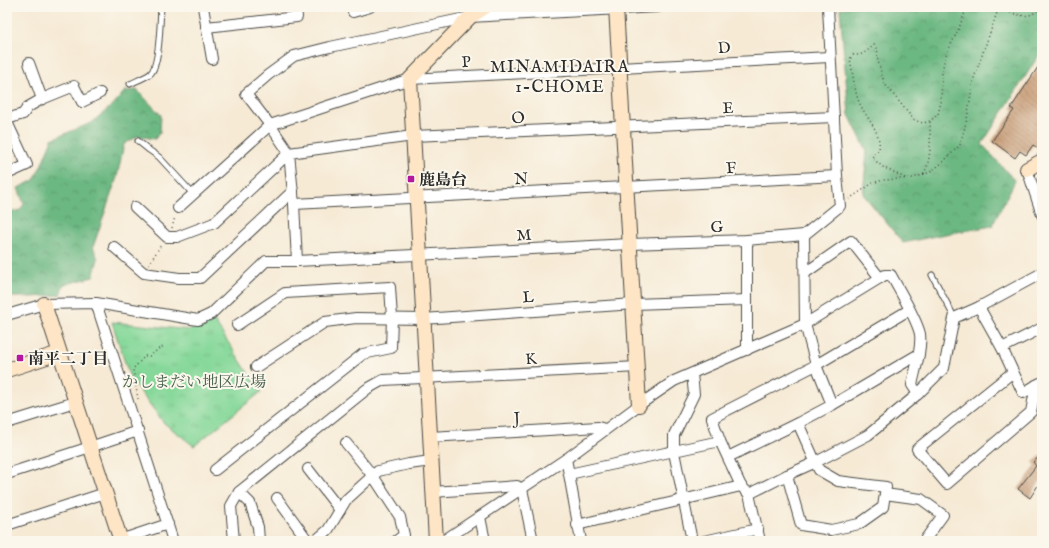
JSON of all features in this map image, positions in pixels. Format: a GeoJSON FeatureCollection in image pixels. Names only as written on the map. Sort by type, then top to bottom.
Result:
{"type":"FeatureCollection","features":[{"type":"Feature","properties":{"kind":"street"},"geometry":{"type":"LineString","coordinates":[[203,7],[212,59]]}},
{"type":"Feature","properties":{"kind":"street"},"geometry":{"type":"LineString","coordinates":[[206,27],[297,17],[296,7]]}},
{"type":"Feature","properties":{"kind":"street"},"geometry":{"type":"LineString","coordinates":[[353,12],[370,7]]}},
{"type":"Feature","properties":{"kind":"street"},"geometry":{"type":"LineString","coordinates":[[436,541],[410,79],[470,17],[485,7]]}},
{"type":"Feature","properties":{"kind":"street"},"geometry":{"type":"LineString","coordinates":[[297,261],[294,204],[289,153],[246,94],[268,75],[294,56],[470,17],[616,8],[658,7]]}},
{"type":"Feature","properties":{"kind":"street"},"geometry":{"type":"LineString","coordinates":[[828,7],[840,206],[804,235],[805,324],[816,366],[832,405]]}},
{"type":"Feature","properties":{"kind":"street"},"geometry":{"type":"LineString","coordinates":[[616,8],[639,405]]}},
{"type":"Feature","properties":{"kind":"street","name":"D"},"geometry":{"type":"LineString","coordinates":[[620,68],[830,56]]}},
{"type":"Feature","properties":{"kind":"street"},"geometry":{"type":"LineString","coordinates":[[29,63],[42,99]]}},
{"type":"Feature","properties":{"kind":"street","name":"P"},"geometry":{"type":"LineString","coordinates":[[270,125],[410,79],[620,68]]}},
{"type":"Feature","properties":{"kind":"street"},"geometry":{"type":"LineString","coordinates":[[7,174],[27,165],[7,121],[23,114],[28,107],[42,99],[74,86],[82,102],[100,93]]}},
{"type":"Feature","properties":{"kind":"street","name":"E"},"geometry":{"type":"LineString","coordinates":[[623,127],[834,117]]}},
{"type":"Feature","properties":{"kind":"street"},"geometry":{"type":"LineString","coordinates":[[178,208],[270,125]]}},
{"type":"Feature","properties":{"kind":"street","name":"O"},"geometry":{"type":"LineString","coordinates":[[289,153],[413,136],[623,127]]}},
{"type":"Feature","properties":{"kind":"street"},"geometry":{"type":"LineString","coordinates":[[135,207],[168,238],[177,237],[214,223],[289,153]]}},
{"type":"Feature","properties":{"kind":"street"},"geometry":{"type":"LineString","coordinates":[[1042,161],[1027,169],[1042,215]]}},
{"type":"Feature","properties":{"kind":"street","name":"F"},"geometry":{"type":"LineString","coordinates":[[627,187],[837,176]]}},
{"type":"Feature","properties":{"kind":"street","name":"N"},"geometry":{"type":"LineString","coordinates":[[294,204],[627,187]]}},
{"type":"Feature","properties":{"kind":"street"},"geometry":{"type":"LineString","coordinates":[[114,247],[144,272],[179,278],[200,278],[293,191]]}},
{"type":"Feature","properties":{"kind":"street","name":"G"},"geometry":{"type":"LineString","coordinates":[[630,244],[747,240],[804,235]]}},
{"type":"Feature","properties":{"kind":"street"},"geometry":{"type":"LineString","coordinates":[[747,240],[747,350]]}},
{"type":"Feature","properties":{"kind":"street"},"geometry":{"type":"LineString","coordinates":[[805,272],[851,241],[880,278]]}},
{"type":"Feature","properties":{"kind":"street","name":"M"},"geometry":{"type":"LineString","coordinates":[[7,315],[44,304],[96,303],[198,320],[211,314],[266,261],[297,261],[630,244]]}},
{"type":"Feature","properties":{"kind":"street"},"geometry":{"type":"LineString","coordinates":[[577,525],[683,500],[745,490],[787,475],[868,435],[918,394],[944,368],[954,318],[979,307],[1042,273]]}},
{"type":"Feature","properties":{"kind":"street"},"geometry":{"type":"LineString","coordinates":[[443,541],[566,459],[605,429],[674,381],[805,324],[885,275],[891,275],[916,323],[920,334],[919,354],[912,386],[918,394]]}},
{"type":"Feature","properties":{"kind":"street"},"geometry":{"type":"LineString","coordinates":[[215,470],[364,354],[391,348],[392,318],[390,287],[285,293],[237,325]]}},
{"type":"Feature","properties":{"kind":"street","name":"L"},"geometry":{"type":"LineString","coordinates":[[256,367],[326,322],[356,318],[424,319],[634,304],[747,300]]}},
{"type":"Feature","properties":{"kind":"street"},"geometry":{"type":"LineString","coordinates":[[96,303],[173,541]]}},
{"type":"Feature","properties":{"kind":"street"},"geometry":{"type":"LineString","coordinates":[[44,304],[119,541],[168,524]]}},
{"type":"Feature","properties":{"kind":"street"},"geometry":{"type":"LineString","coordinates":[[979,307],[1002,348],[1023,393],[1039,384]]}},
{"type":"Feature","properties":{"kind":"street"},"geometry":{"type":"LineString","coordinates":[[760,541],[758,529],[745,490],[720,441],[712,418],[816,366],[909,310]]}},
{"type":"Feature","properties":{"kind":"street"},"geometry":{"type":"LineString","coordinates":[[1002,348],[1042,328]]}},
{"type":"Feature","properties":{"kind":"street"},"geometry":{"type":"LineString","coordinates":[[7,370],[59,353]]}},
{"type":"Feature","properties":{"kind":"street"},"geometry":{"type":"LineString","coordinates":[[728,457],[832,405],[919,354]]}},
{"type":"Feature","properties":{"kind":"street","name":"K"},"geometry":{"type":"LineString","coordinates":[[238,492],[367,389],[384,380],[638,367]]}},
{"type":"Feature","properties":{"kind":"street"},"geometry":{"type":"LineString","coordinates":[[1013,372],[916,449],[947,484],[1031,412],[1039,384]]}},
{"type":"Feature","properties":{"kind":"street"},"geometry":{"type":"LineString","coordinates":[[692,374],[694,394],[674,435],[674,452],[692,541]]}},
{"type":"Feature","properties":{"kind":"street"},"geometry":{"type":"LineString","coordinates":[[7,423],[75,402]]}},
{"type":"Feature","properties":{"kind":"street"},"geometry":{"type":"LineString","coordinates":[[787,475],[801,525],[832,530],[859,524],[883,507],[886,487],[838,481],[819,470],[798,423]]}},
{"type":"Feature","properties":{"kind":"street","name":"J"},"geometry":{"type":"LineString","coordinates":[[430,437],[598,427],[605,429]]}},
{"type":"Feature","properties":{"kind":"street"},"geometry":{"type":"LineString","coordinates":[[7,474],[138,431]]}},
{"type":"Feature","properties":{"kind":"street"},"geometry":{"type":"LineString","coordinates":[[569,474],[720,441]]}},
{"type":"Feature","properties":{"kind":"street"},"geometry":{"type":"LineString","coordinates":[[346,444],[373,476],[400,517],[404,536],[396,541]]}},
{"type":"Feature","properties":{"kind":"street"},"geometry":{"type":"LineString","coordinates":[[566,459],[581,541]]}},
{"type":"Feature","properties":{"kind":"street"},"geometry":{"type":"LineString","coordinates":[[315,541],[328,530],[346,500],[378,471],[431,461]]}},
{"type":"Feature","properties":{"kind":"street"},"geometry":{"type":"LineString","coordinates":[[308,469],[340,510]]}},
{"type":"Feature","properties":{"kind":"street"},"geometry":{"type":"LineString","coordinates":[[433,492],[517,486],[522,489],[533,541]]}},
{"type":"Feature","properties":{"kind":"street"},"geometry":{"type":"LineString","coordinates":[[234,541],[231,506],[238,492],[250,502],[258,527],[259,541]]}},
{"type":"Feature","properties":{"kind":"street"},"geometry":{"type":"LineString","coordinates":[[7,525],[105,493]]}},
{"type":"Feature","properties":{"kind":"street"},"geometry":{"type":"LineString","coordinates":[[885,494],[921,499],[943,515],[924,541]]}},
{"type":"Feature","properties":{"kind":"street"},"geometry":{"type":"LineString","coordinates":[[277,498],[308,541]]}},
{"type":"Feature","properties":{"kind":"street"},"geometry":{"type":"LineString","coordinates":[[480,517],[485,541]]}},
{"type":"Feature","properties":{"kind":"street"},"geometry":{"type":"LineString","coordinates":[[704,541],[758,529]]}},
{"type":"Feature","properties":{"kind":"lane"},"geometry":{"type":"LineString","coordinates":[[130,84],[150,74],[154,67],[159,39],[161,7]]}},
{"type":"Feature","properties":{"kind":"lane"},"geometry":{"type":"LineString","coordinates":[[138,141],[159,157],[193,194]]}},
{"type":"Feature","properties":{"kind":"lane"},"geometry":{"type":"LineString","coordinates":[[932,275],[954,318]]}},
{"type":"Feature","properties":{"kind":"path"},"geometry":{"type":"LineString","coordinates":[[905,178],[883,167],[872,158],[879,150],[880,142],[876,131],[859,101],[850,59],[853,55],[858,56],[865,54],[874,45],[878,49],[877,57],[884,83],[914,120],[923,122],[930,121],[938,114],[942,102],[942,72],[945,57],[967,7]]}},
{"type":"Feature","properties":{"kind":"path"},"geometry":{"type":"LineString","coordinates":[[840,206],[873,183],[883,180],[914,178],[930,172],[960,146],[968,119],[973,81],[986,40],[999,7],[1017,15],[1030,15],[1042,7]]}},
{"type":"Feature","properties":{"kind":"path"},"geometry":{"type":"LineString","coordinates":[[924,174],[928,166],[930,150],[930,121]]}},
{"type":"Feature","properties":{"kind":"path"},"geometry":{"type":"LineString","coordinates":[[144,272],[168,238],[178,208]]}},
{"type":"Feature","properties":{"kind":"path"},"geometry":{"type":"LineString","coordinates":[[139,402],[133,369],[145,356],[150,356],[161,347],[165,348]]}},
{"type":"Feature","properties":{"kind":"green space"},"geometry":{"type":"Polygon","coordinates":[[[847,7],[1042,7],[1042,52],[982,144],[1015,181],[992,226],[903,243],[863,194],[867,151],[849,115],[840,9],[847,7]]]}},
{"type":"Feature","properties":{"kind":"green space"},"geometry":{"type":"Polygon","coordinates":[[[137,90],[161,115],[160,132],[155,139],[138,136],[124,144],[117,177],[93,247],[98,259],[93,277],[63,285],[60,295],[10,297],[7,295],[7,213],[20,210],[24,204],[18,188],[34,180],[52,139],[91,123],[114,104],[125,91],[137,90]]]}},
{"type":"Feature","properties":{"kind":"green space","name":"かしまだい地区広場"},"geometry":{"type":"Polygon","coordinates":[[[214,321],[261,392],[194,446],[164,423],[130,378],[112,322],[189,330],[214,321]]]}},
{"type":"Feature","properties":{"kind":"building"},"geometry":{"type":"Polygon","coordinates":[[[1042,61],[1042,151],[1033,145],[1026,155],[1020,151],[1015,158],[992,141],[1014,110],[1011,108],[1042,61]]]}},
{"type":"Feature","properties":{"kind":"building"},"geometry":{"type":"Polygon","coordinates":[[[1042,455],[1042,479],[1030,498],[1018,489],[1036,466],[1033,462],[1042,455]]]}},
{"type":"Feature","properties":{"kind":"place","name":"鹿島台"},"geometry":{"type":"Point","coordinates":[411,179]}},
{"type":"Feature","properties":{"kind":"place","name":"南平二丁目"},"geometry":{"type":"Point","coordinates":[20,358]}},
{"type":"Feature","properties":{"kind":"district","name":"MINAMIDAIRA 1-CHOME"},"geometry":{"type":"Point","coordinates":[560,76]}}]}
